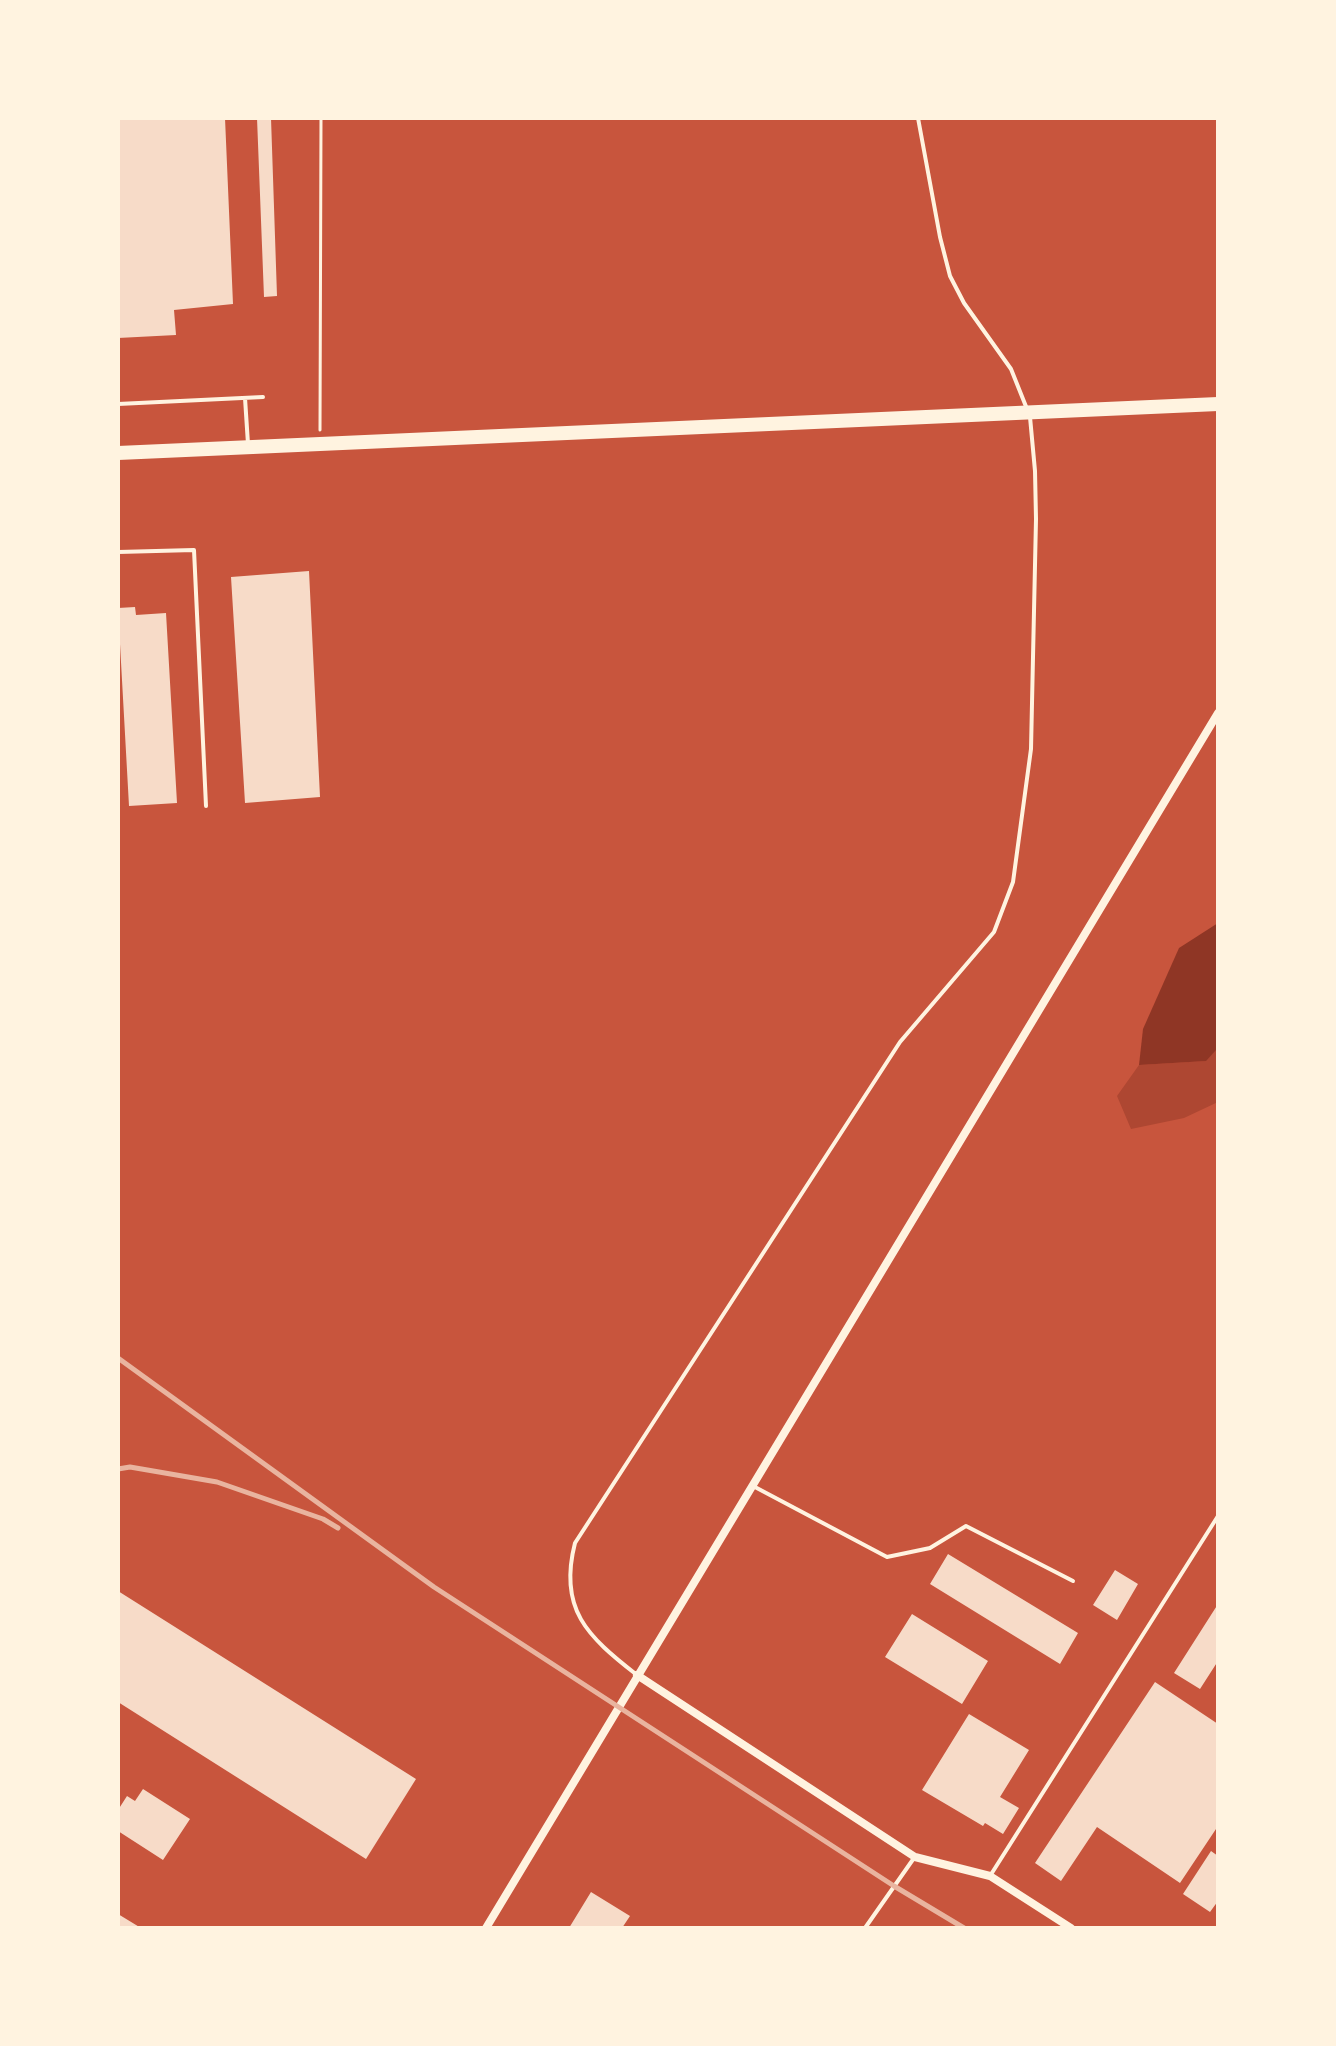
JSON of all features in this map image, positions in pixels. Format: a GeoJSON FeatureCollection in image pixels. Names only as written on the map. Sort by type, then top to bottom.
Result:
{"type":"FeatureCollection","features":[{"type":"Feature","properties":{"kind":"highway"},"geometry":{"type":"LineString","coordinates":[[118,453],[1218,404]]}},
{"type":"Feature","properties":{"kind":"street"},"geometry":{"type":"LineString","coordinates":[[486,1928],[1218,713]]}},
{"type":"Feature","properties":{"kind":"street"},"geometry":{"type":"LineString","coordinates":[[637,1675],[915,1857],[990,1876],[1071,1928]]}},
{"type":"Feature","properties":{"kind":"lane"},"geometry":{"type":"LineString","coordinates":[[637,1675],[602,1648],[574,1611],[568,1568],[575,1543],[900,1042],[994,932],[1013,882],[1031,749],[1036,519],[1029,414],[1011,369],[964,303],[950,276],[918,118]]}},
{"type":"Feature","properties":{"kind":"lane"},"geometry":{"type":"LineString","coordinates":[[118,404],[263,397]]}},
{"type":"Feature","properties":{"kind":"lane"},"geometry":{"type":"LineString","coordinates":[[245,398],[248,447]]}},
{"type":"Feature","properties":{"kind":"lane"},"geometry":{"type":"LineString","coordinates":[[118,552],[194,550],[206,806]]}},
{"type":"Feature","properties":{"kind":"lane"},"geometry":{"type":"LineString","coordinates":[[751,1485],[887,1557],[930,1548],[966,1526],[1073,1581]]}},
{"type":"Feature","properties":{"kind":"lane"},"geometry":{"type":"LineString","coordinates":[[990,1876],[1218,1516]]}},
{"type":"Feature","properties":{"kind":"lane"},"geometry":{"type":"LineString","coordinates":[[865,1928],[915,1857]]}},
{"type":"Feature","properties":{"kind":"path"},"geometry":{"type":"LineString","coordinates":[[320,444],[321,118]]}},
{"type":"Feature","properties":{"kind":"shaded area"},"geometry":{"type":"Polygon","coordinates":[[[1218,923],[1218,1048],[1206,1061],[1139,1065],[1143,1029],[1179,948],[1218,923]]]}},
{"type":"Feature","properties":{"kind":"shaded area"},"geometry":{"type":"Polygon","coordinates":[[[1218,1048],[1218,1102],[1184,1118],[1131,1129],[1117,1096],[1139,1065],[1205,1061],[1218,1048]]]}},
{"type":"Feature","properties":{"kind":"building"},"geometry":{"type":"Polygon","coordinates":[[[118,118],[225,118],[233,304],[174,310],[176,335],[118,338],[118,118]]]}},
{"type":"Feature","properties":{"kind":"building"},"geometry":{"type":"Polygon","coordinates":[[[257,118],[271,118],[277,296],[264,297],[257,118]]]}},
{"type":"Feature","properties":{"kind":"building"},"geometry":{"type":"Polygon","coordinates":[[[309,571],[320,797],[245,803],[231,577],[309,571]]]}},
{"type":"Feature","properties":{"kind":"building"},"geometry":{"type":"Polygon","coordinates":[[[135,607],[136,615],[166,613],[177,803],[129,806],[118,608],[135,607]]]}},
{"type":"Feature","properties":{"kind":"building"},"geometry":{"type":"Polygon","coordinates":[[[948,1554],[1078,1633],[1060,1664],[930,1584],[948,1554]]]}},
{"type":"Feature","properties":{"kind":"building"},"geometry":{"type":"Polygon","coordinates":[[[1115,1570],[1138,1584],[1117,1620],[1093,1605],[1115,1570]]]}},
{"type":"Feature","properties":{"kind":"building"},"geometry":{"type":"Polygon","coordinates":[[[118,1591],[416,1779],[366,1859],[118,1702],[118,1591]]]}},
{"type":"Feature","properties":{"kind":"building"},"geometry":{"type":"Polygon","coordinates":[[[1218,1604],[1218,1661],[1200,1689],[1174,1673],[1218,1604]]]}},
{"type":"Feature","properties":{"kind":"building"},"geometry":{"type":"Polygon","coordinates":[[[912,1614],[988,1661],[962,1704],[885,1657],[912,1614]]]}},
{"type":"Feature","properties":{"kind":"building"},"geometry":{"type":"Polygon","coordinates":[[[1155,1682],[1218,1724],[1218,1826],[1180,1883],[1097,1827],[1061,1881],[1035,1863],[1155,1682]]]}},
{"type":"Feature","properties":{"kind":"building"},"geometry":{"type":"Polygon","coordinates":[[[969,1714],[1029,1750],[1000,1797],[1019,1808],[1003,1834],[985,1823],[983,1826],[922,1790],[969,1714]]]}},
{"type":"Feature","properties":{"kind":"building"},"geometry":{"type":"Polygon","coordinates":[[[143,1789],[190,1819],[163,1860],[118,1831],[118,1810],[127,1796],[135,1801],[143,1789]]]}},
{"type":"Feature","properties":{"kind":"building"},"geometry":{"type":"Polygon","coordinates":[[[1211,1851],[1218,1856],[1218,1901],[1210,1912],[1183,1894],[1211,1851]]]}},
{"type":"Feature","properties":{"kind":"building"},"geometry":{"type":"Polygon","coordinates":[[[591,1892],[630,1916],[622,1928],[569,1928],[591,1892]]]}},
{"type":"Feature","properties":{"kind":"building"},"geometry":{"type":"Polygon","coordinates":[[[118,1914],[141,1928],[118,1928],[118,1914]]]}},
{"type":"Feature","properties":{"kind":"railway"},"geometry":{"type":"LineString","coordinates":[[118,1358],[434,1587],[894,1886],[964,1928]]}},
{"type":"Feature","properties":{"kind":"railway"},"geometry":{"type":"LineString","coordinates":[[118,1469],[130,1467],[217,1482],[323,1519],[338,1528]]}}]}
